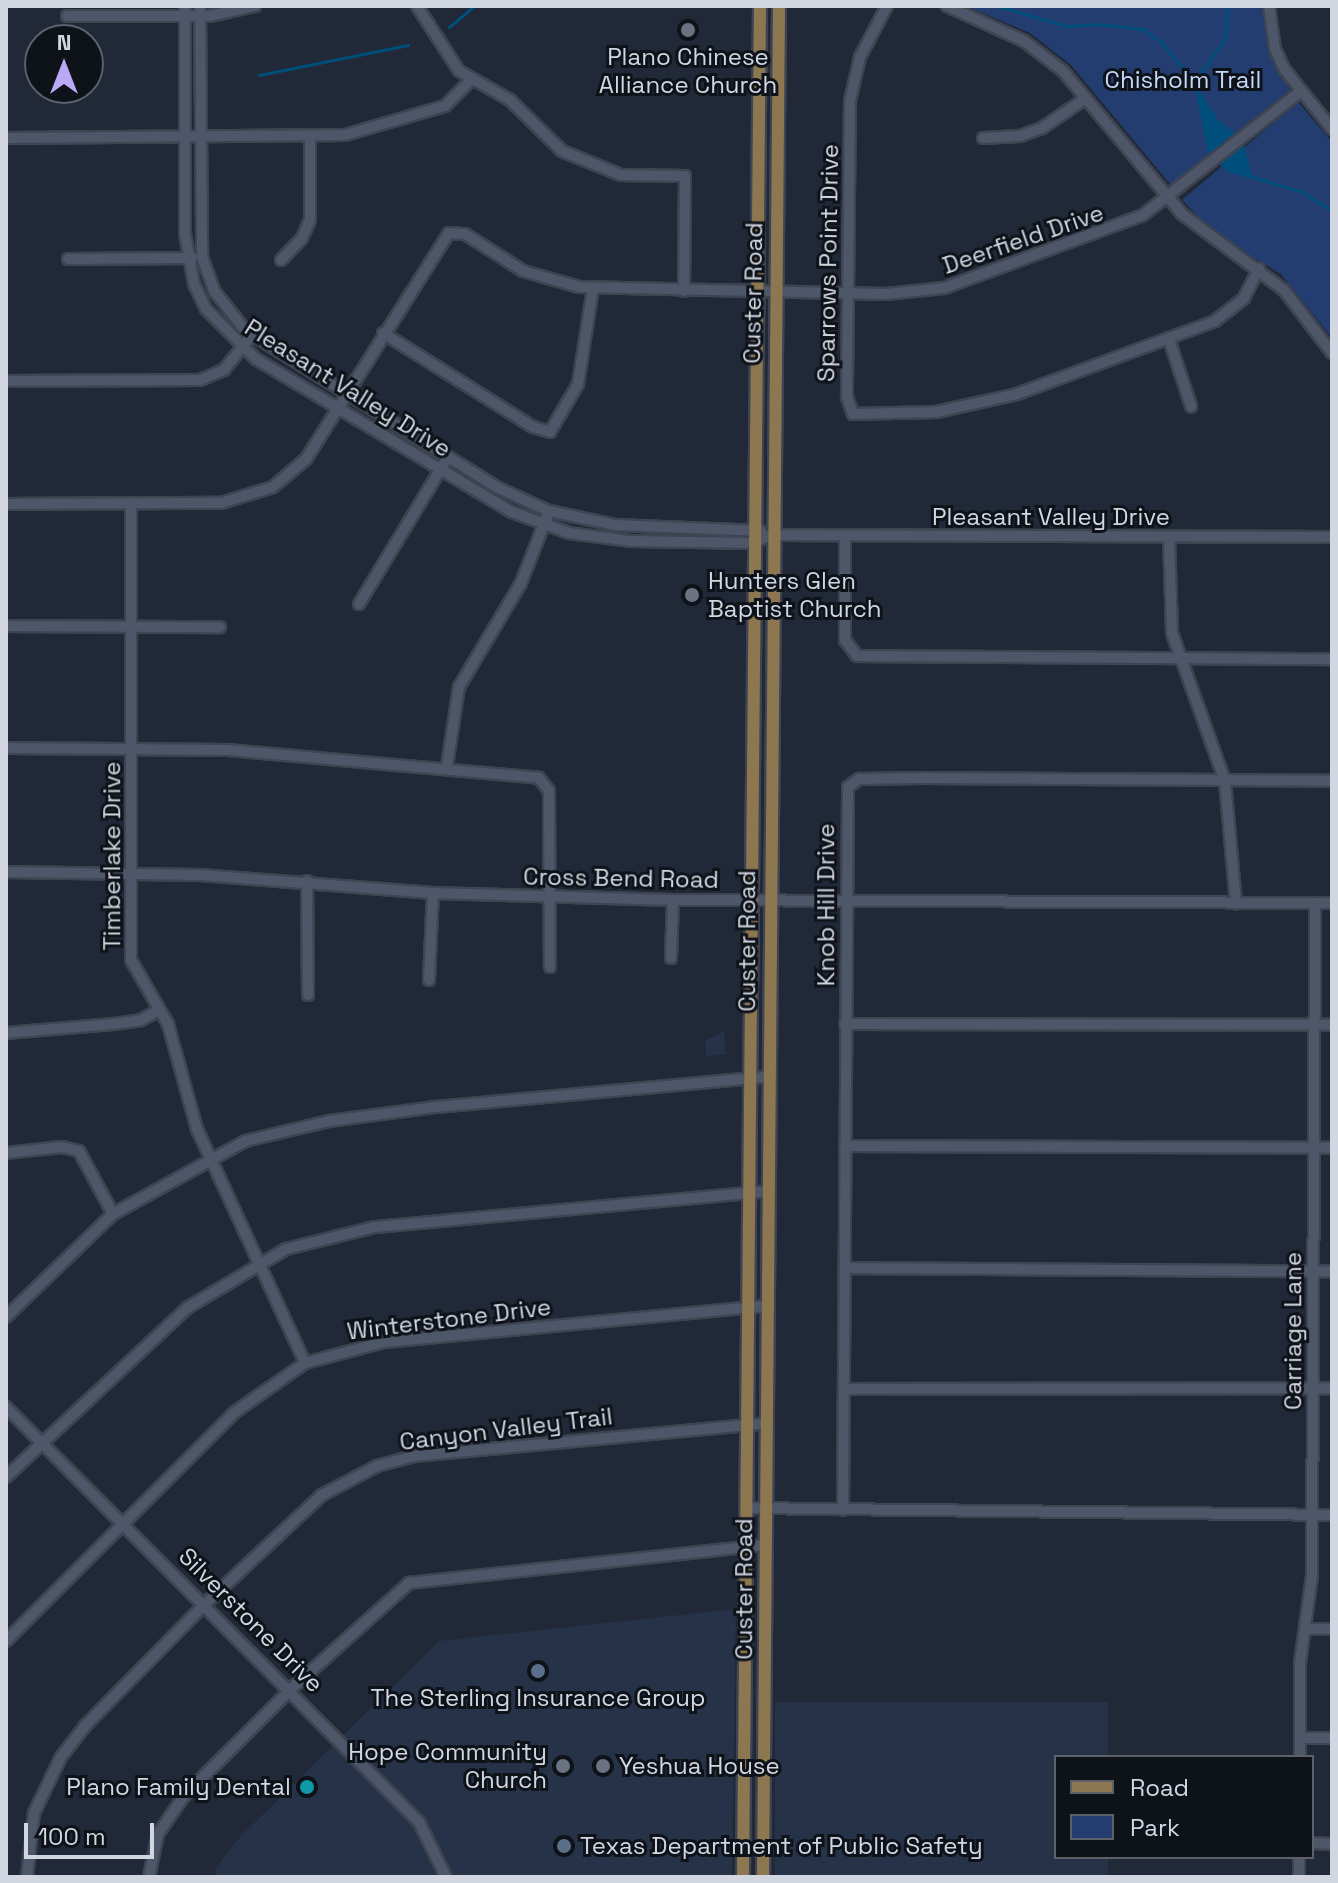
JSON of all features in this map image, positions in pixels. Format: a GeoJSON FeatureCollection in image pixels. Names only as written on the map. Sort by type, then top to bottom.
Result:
{"type":"FeatureCollection","features":[{"type":"Feature","properties":{"kind":"main road","name":"Custer Road"},"geometry":{"type":"LineString","coordinates":[[743,1877],[749,900],[760,6]]}},
{"type":"Feature","properties":{"kind":"main road","name":"Custer Road"},"geometry":{"type":"LineString","coordinates":[[763,1877],[771,535],[779,6]]}},
{"type":"Feature","properties":{"kind":"street"},"geometry":{"type":"LineString","coordinates":[[67,16],[255,6]]}},
{"type":"Feature","properties":{"kind":"street"},"geometry":{"type":"LineString","coordinates":[[417,6],[444,55],[471,80],[510,100],[545,136],[582,163],[621,175],[685,176],[684,291]]}},
{"type":"Feature","properties":{"kind":"street","name":"Sparrows Point Drive"},"geometry":{"type":"LineString","coordinates":[[887,6],[860,57],[850,101],[847,397],[853,414],[936,412],[980,404],[1169,339],[1231,311],[1259,269]]}},
{"type":"Feature","properties":{"kind":"street"},"geometry":{"type":"LineString","coordinates":[[947,6],[1024,41],[1063,71],[1168,198],[1203,234],[1259,269],[1284,290],[1332,353]]}},
{"type":"Feature","properties":{"kind":"street"},"geometry":{"type":"LineString","coordinates":[[1269,6],[1275,49],[1301,91],[1332,129]]}},
{"type":"Feature","properties":{"kind":"street","name":"Pleasant Valley Drive"},"geometry":{"type":"LineString","coordinates":[[185,11],[188,258],[206,309],[242,349],[440,470],[544,525],[631,541],[753,543],[771,535]]}},
{"type":"Feature","properties":{"kind":"street","name":"Pleasant Valley Drive"},"geometry":{"type":"LineString","coordinates":[[200,11],[202,257],[215,292],[251,336],[448,457],[549,511],[632,526],[753,527],[771,535],[1332,537]]}},
{"type":"Feature","properties":{"kind":"street"},"geometry":{"type":"LineString","coordinates":[[6,138],[310,139],[419,117],[445,106],[471,80]]}},
{"type":"Feature","properties":{"kind":"street","name":"Deerfield Drive"},"geometry":{"type":"LineString","coordinates":[[383,333],[441,238],[465,234],[523,271],[593,288],[756,293],[915,293],[972,280],[1126,224],[1168,198],[1301,91]]}},
{"type":"Feature","properties":{"kind":"street"},"geometry":{"type":"LineString","coordinates":[[983,138],[1020,136],[1042,128],[1086,98]]}},
{"type":"Feature","properties":{"kind":"street"},"geometry":{"type":"LineString","coordinates":[[281,260],[302,238],[310,220],[310,139]]}},
{"type":"Feature","properties":{"kind":"street"},"geometry":{"type":"LineString","coordinates":[[68,259],[202,257]]}},
{"type":"Feature","properties":{"kind":"street"},"geometry":{"type":"LineString","coordinates":[[6,504],[221,503],[257,496],[306,459],[383,333],[543,433],[554,427],[583,367],[593,288]]}},
{"type":"Feature","properties":{"kind":"street"},"geometry":{"type":"LineString","coordinates":[[6,381],[186,382],[224,370],[251,336]]}},
{"type":"Feature","properties":{"kind":"street"},"geometry":{"type":"LineString","coordinates":[[1169,339],[1191,406]]}},
{"type":"Feature","properties":{"kind":"street"},"geometry":{"type":"LineString","coordinates":[[359,604],[448,457]]}},
{"type":"Feature","properties":{"kind":"street","name":"Timberlake Drive"},"geometry":{"type":"LineString","coordinates":[[131,503],[131,960],[174,1039],[191,1113],[305,1363]]}},
{"type":"Feature","properties":{"kind":"street"},"geometry":{"type":"LineString","coordinates":[[447,766],[459,687],[521,583],[549,511]]}},
{"type":"Feature","properties":{"kind":"street"},"geometry":{"type":"LineString","coordinates":[[631,541],[632,526]]}},
{"type":"Feature","properties":{"kind":"street"},"geometry":{"type":"LineString","coordinates":[[845,536],[845,640],[857,656],[1332,659]]}},
{"type":"Feature","properties":{"kind":"street"},"geometry":{"type":"LineString","coordinates":[[1169,537],[1172,633],[1178,658],[1225,781],[1236,904]]}},
{"type":"Feature","properties":{"kind":"street"},"geometry":{"type":"LineString","coordinates":[[6,626],[220,627]]}},
{"type":"Feature","properties":{"kind":"street"},"geometry":{"type":"LineString","coordinates":[[10,748],[133,748],[447,766],[539,778],[547,785],[550,967]]}},
{"type":"Feature","properties":{"kind":"street","name":"Knob Hill Drive"},"geometry":{"type":"LineString","coordinates":[[843,1510],[847,791],[859,779],[1332,781]]}},
{"type":"Feature","properties":{"kind":"street","name":"Cross Bend Road"},"geometry":{"type":"LineString","coordinates":[[6,872],[307,881],[433,893],[673,900],[1332,903]]}},
{"type":"Feature","properties":{"kind":"street"},"geometry":{"type":"LineString","coordinates":[[307,881],[308,995]]}},
{"type":"Feature","properties":{"kind":"street"},"geometry":{"type":"LineString","coordinates":[[429,980],[433,893]]}},
{"type":"Feature","properties":{"kind":"street"},"geometry":{"type":"LineString","coordinates":[[671,958],[673,900]]}},
{"type":"Feature","properties":{"kind":"street","name":"Carriage Lane"},"geometry":{"type":"LineString","coordinates":[[1300,1755],[1300,1663],[1306,1629],[1312,1515],[1315,903]]}},
{"type":"Feature","properties":{"kind":"street"},"geometry":{"type":"LineString","coordinates":[[6,1033],[127,1022],[159,1010]]}},
{"type":"Feature","properties":{"kind":"street"},"geometry":{"type":"LineString","coordinates":[[845,1024],[1332,1025]]}},
{"type":"Feature","properties":{"kind":"street"},"geometry":{"type":"LineString","coordinates":[[6,1317],[113,1214],[209,1157],[266,1134],[329,1121],[768,1077]]}},
{"type":"Feature","properties":{"kind":"street"},"geometry":{"type":"LineString","coordinates":[[845,1146],[1332,1148]]}},
{"type":"Feature","properties":{"kind":"street"},"geometry":{"type":"LineString","coordinates":[[6,1153],[62,1147],[79,1151],[113,1214]]}},
{"type":"Feature","properties":{"kind":"street"},"geometry":{"type":"LineString","coordinates":[[6,1477],[187,1308],[259,1262],[315,1239],[375,1227],[768,1191]]}},
{"type":"Feature","properties":{"kind":"street"},"geometry":{"type":"LineString","coordinates":[[845,1268],[1332,1271]]}},
{"type":"Feature","properties":{"kind":"street","name":"Winterstone Drive"},"geometry":{"type":"LineString","coordinates":[[6,1641],[235,1412],[305,1363],[384,1342],[767,1306]]}},
{"type":"Feature","properties":{"kind":"street"},"geometry":{"type":"LineString","coordinates":[[844,1389],[1332,1388]]}},
{"type":"Feature","properties":{"kind":"street","name":"Silverstone Drive"},"geometry":{"type":"LineString","coordinates":[[6,1407],[40,1443],[125,1521],[419,1822],[446,1877]]}},
{"type":"Feature","properties":{"kind":"street","name":"Canyon Valley Trail"},"geometry":{"type":"LineString","coordinates":[[27,1877],[34,1813],[61,1757],[86,1725],[205,1604],[314,1501],[377,1466],[414,1456],[767,1423]]}},
{"type":"Feature","properties":{"kind":"street"},"geometry":{"type":"LineString","coordinates":[[746,1508],[1332,1515]]}},
{"type":"Feature","properties":{"kind":"street"},"geometry":{"type":"LineString","coordinates":[[149,1877],[158,1834],[168,1816],[291,1689],[389,1596],[417,1580],[767,1545]]}},
{"type":"Feature","properties":{"kind":"street"},"geometry":{"type":"LineString","coordinates":[[1306,1629],[1332,1629]]}},
{"type":"Feature","properties":{"kind":"street"},"geometry":{"type":"LineString","coordinates":[[1300,1738],[1332,1738]]}},
{"type":"Feature","properties":{"kind":"shaded area"},"geometry":{"type":"Polygon","coordinates":[[[1194,82],[1218,120],[1242,138],[1253,179],[1228,172],[1208,154],[1194,82]]]}},
{"type":"Feature","properties":{"kind":"shaded area"},"geometry":{"type":"Polygon","coordinates":[[[724,1031],[726,1054],[706,1056],[705,1041],[724,1031]]]}},
{"type":"Feature","properties":{"kind":"shaded area"},"geometry":{"type":"Polygon","coordinates":[[[736,1609],[732,1877],[216,1877],[216,1867],[241,1836],[439,1641],[736,1609]]]}},
{"type":"Feature","properties":{"kind":"shaded area"},"geometry":{"type":"Polygon","coordinates":[[[775,1702],[1108,1702],[1108,1755],[1054,1755],[1054,1859],[1108,1859],[1108,1877],[775,1877],[775,1702]]]}},
{"type":"Feature","properties":{"kind":"green space","name":"Chisholm Trail"},"geometry":{"type":"Polygon","coordinates":[[[966,6],[1262,6],[1269,52],[1290,90],[1171,185],[1071,65],[1030,33],[966,6]]]}},
{"type":"Feature","properties":{"kind":"green space"},"geometry":{"type":"Polygon","coordinates":[[[1298,102],[1332,142],[1332,338],[1281,274],[1216,235],[1182,200],[1298,102]]]}},
{"type":"Feature","properties":{"kind":"waterway"},"geometry":{"type":"LineString","coordinates":[[449,27],[474,6]]}},
{"type":"Feature","properties":{"kind":"waterway"},"geometry":{"type":"LineString","coordinates":[[998,6],[1066,26],[1100,24],[1142,29],[1161,42],[1195,84]]}},
{"type":"Feature","properties":{"kind":"waterway"},"geometry":{"type":"LineString","coordinates":[[1195,80],[1225,39],[1228,6]]}},
{"type":"Feature","properties":{"kind":"waterway"},"geometry":{"type":"LineString","coordinates":[[259,75],[408,45]]}},
{"type":"Feature","properties":{"kind":"waterway"},"geometry":{"type":"LineString","coordinates":[[1250,176],[1302,192],[1332,211]]}},
{"type":"Feature","properties":{"kind":"place","name":"Plano Chinese Alliance Church"},"geometry":{"type":"Point","coordinates":[688,30]}},
{"type":"Feature","properties":{"kind":"place","name":"Hunters Glen Baptist Church"},"geometry":{"type":"Point","coordinates":[692,595]}},
{"type":"Feature","properties":{"kind":"place","name":"The Sterling Insurance Group"},"geometry":{"type":"Point","coordinates":[538,1671]}},
{"type":"Feature","properties":{"kind":"place","name":"Hope Community Church"},"geometry":{"type":"Point","coordinates":[563,1766]}},
{"type":"Feature","properties":{"kind":"place","name":"Yeshua House"},"geometry":{"type":"Point","coordinates":[603,1766]}},
{"type":"Feature","properties":{"kind":"place","name":"Plano Family Dental"},"geometry":{"type":"Point","coordinates":[307,1787]}},
{"type":"Feature","properties":{"kind":"place","name":"Texas Department of Public Safety"},"geometry":{"type":"Point","coordinates":[564,1846]}}]}
